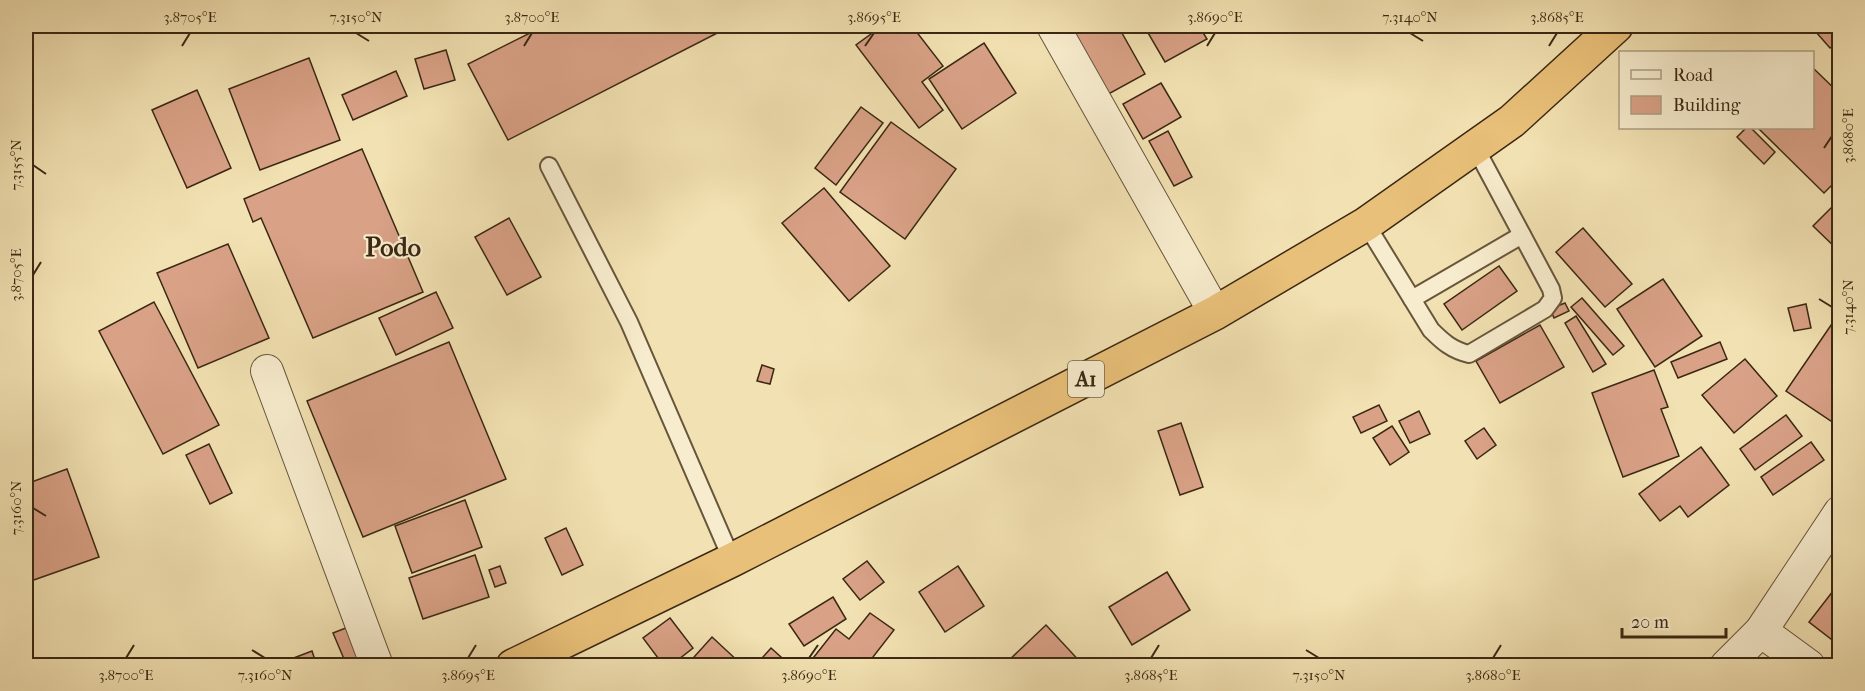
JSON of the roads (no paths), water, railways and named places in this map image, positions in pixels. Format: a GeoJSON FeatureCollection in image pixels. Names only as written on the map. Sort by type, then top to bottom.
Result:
{"type":"FeatureCollection","features":[{"type":"Feature","properties":{"kind":"highway","name":"A1"},"geometry":{"type":"LineString","coordinates":[[513,666],[732,560],[1215,313],[1366,224],[1512,121],[1616,26]]}},
{"type":"Feature","properties":{"kind":"street"},"geometry":{"type":"LineString","coordinates":[[1053,26],[1215,313]]}},
{"type":"Feature","properties":{"kind":"street"},"geometry":{"type":"LineString","coordinates":[[267,371],[377,666]]}},
{"type":"Feature","properties":{"kind":"street"},"geometry":{"type":"LineString","coordinates":[[1726,666],[1761,631],[1839,512]]}},
{"type":"Feature","properties":{"kind":"street"},"geometry":{"type":"LineString","coordinates":[[1761,631],[1809,666]]}},
{"type":"Feature","properties":{"kind":"lane"},"geometry":{"type":"LineString","coordinates":[[1366,224],[1431,330],[1444,343],[1457,351],[1469,354],[1545,309],[1553,298],[1551,289],[1475,147]]}},
{"type":"Feature","properties":{"kind":"lane"},"geometry":{"type":"LineString","coordinates":[[549,166],[629,322],[732,560]]}},
{"type":"Feature","properties":{"kind":"lane"},"geometry":{"type":"LineString","coordinates":[[1412,299],[1522,234]]}},
{"type":"Feature","properties":{"kind":"district","name":"Podo"},"geometry":{"type":"Point","coordinates":[393,247]}}]}
